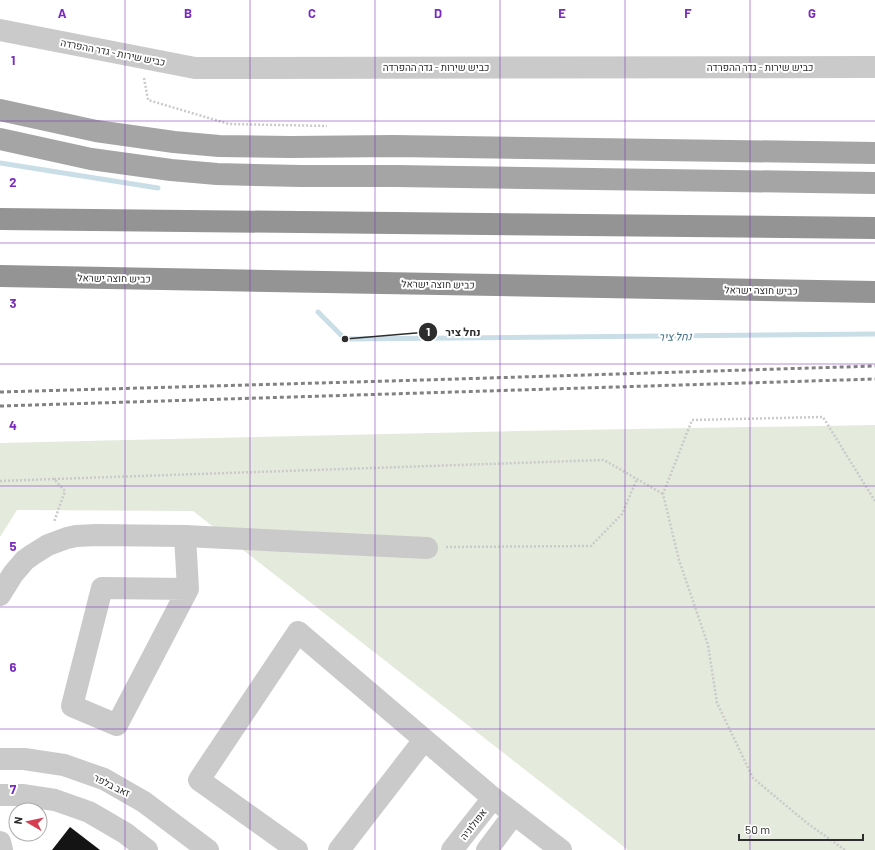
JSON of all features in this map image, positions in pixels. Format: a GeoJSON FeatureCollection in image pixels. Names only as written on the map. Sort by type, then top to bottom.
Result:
{"type":"FeatureCollection","features":[{"type":"Feature","properties":{"kind":"highway"},"geometry":{"type":"LineString","coordinates":[[0,219],[875,228]]}},
{"type":"Feature","properties":{"kind":"highway","name":"כביש חוצה ישראל"},"geometry":{"type":"LineString","coordinates":[[0,276],[875,292]]}},
{"type":"Feature","properties":{"kind":"main road"},"geometry":{"type":"LineString","coordinates":[[0,110],[96,131],[174,142],[219,146],[394,146],[875,153]]}},
{"type":"Feature","properties":{"kind":"main road"},"geometry":{"type":"LineString","coordinates":[[0,139],[91,159],[171,170],[217,174],[875,182]]}},
{"type":"Feature","properties":{"kind":"street","name":"כביש שירות - גדר ההפרדה"},"geometry":{"type":"LineString","coordinates":[[0,30],[195,68],[875,67]]}},
{"type":"Feature","properties":{"kind":"street"},"geometry":{"type":"LineString","coordinates":[[0,595],[13,574],[32,555],[46,546],[67,538],[87,535],[185,536],[427,548]]}},
{"type":"Feature","properties":{"kind":"street"},"geometry":{"type":"LineString","coordinates":[[185,536],[188,589],[117,725],[72,706],[102,588],[188,589]]}},
{"type":"Feature","properties":{"kind":"street"},"geometry":{"type":"LineString","coordinates":[[297,850],[199,780],[298,632],[493,798],[558,849]]}},
{"type":"Feature","properties":{"kind":"street"},"geometry":{"type":"LineString","coordinates":[[339,850],[424,740]]}},
{"type":"Feature","properties":{"kind":"street","name":"זאב בלפר"},"geometry":{"type":"LineString","coordinates":[[0,759],[24,758],[64,765],[104,779],[144,802],[208,850]]}},
{"type":"Feature","properties":{"kind":"street"},"geometry":{"type":"LineString","coordinates":[[0,795],[22,795],[55,800],[89,812],[124,833],[148,850]]}},
{"type":"Feature","properties":{"kind":"street","name":"אפולוניה"},"geometry":{"type":"LineString","coordinates":[[452,850],[493,798]]}},
{"type":"Feature","properties":{"kind":"street"},"geometry":{"type":"LineString","coordinates":[[487,850],[514,814]]}},
{"type":"Feature","properties":{"kind":"street"},"geometry":{"type":"LineString","coordinates":[[0,842],[2,850]]}},
{"type":"Feature","properties":{"kind":"path"},"geometry":{"type":"LineString","coordinates":[[141,57],[148,100],[229,124]]}},
{"type":"Feature","properties":{"kind":"path"},"geometry":{"type":"LineString","coordinates":[[845,850],[807,823],[753,778],[717,703],[708,645],[679,560],[663,494],[692,420],[824,417],[875,501]]}},
{"type":"Feature","properties":{"kind":"path"},"geometry":{"type":"LineString","coordinates":[[0,481],[604,460],[663,494]]}},
{"type":"Feature","properties":{"kind":"path"},"geometry":{"type":"LineString","coordinates":[[46,546],[65,491],[54,479]]}},
{"type":"Feature","properties":{"kind":"path"},"geometry":{"type":"LineString","coordinates":[[427,548],[591,546],[622,514],[638,479]]}},
{"type":"Feature","properties":{"kind":"shaded area"},"geometry":{"type":"Polygon","coordinates":[[[875,425],[875,850],[628,850],[193,511],[17,510],[0,537],[0,443],[517,431],[875,425]]]}},
{"type":"Feature","properties":{"kind":"building"},"geometry":{"type":"Polygon","coordinates":[[[70,827],[100,850],[52,850],[70,827]]]}},
{"type":"Feature","properties":{"kind":"waterway"},"geometry":{"type":"LineString","coordinates":[[0,163],[158,188]]}},
{"type":"Feature","properties":{"kind":"waterway","name":"נחל ציר"},"geometry":{"type":"LineString","coordinates":[[318,312],[345,339],[875,334]]}},
{"type":"Feature","properties":{"kind":"railway"},"geometry":{"type":"LineString","coordinates":[[0,392],[875,366]]}},
{"type":"Feature","properties":{"kind":"railway"},"geometry":{"type":"LineString","coordinates":[[0,406],[875,379]]}},
{"type":"Feature","properties":{"kind":"place","name":"נחל ציר"},"geometry":{"type":"Point","coordinates":[345,339]}}]}
